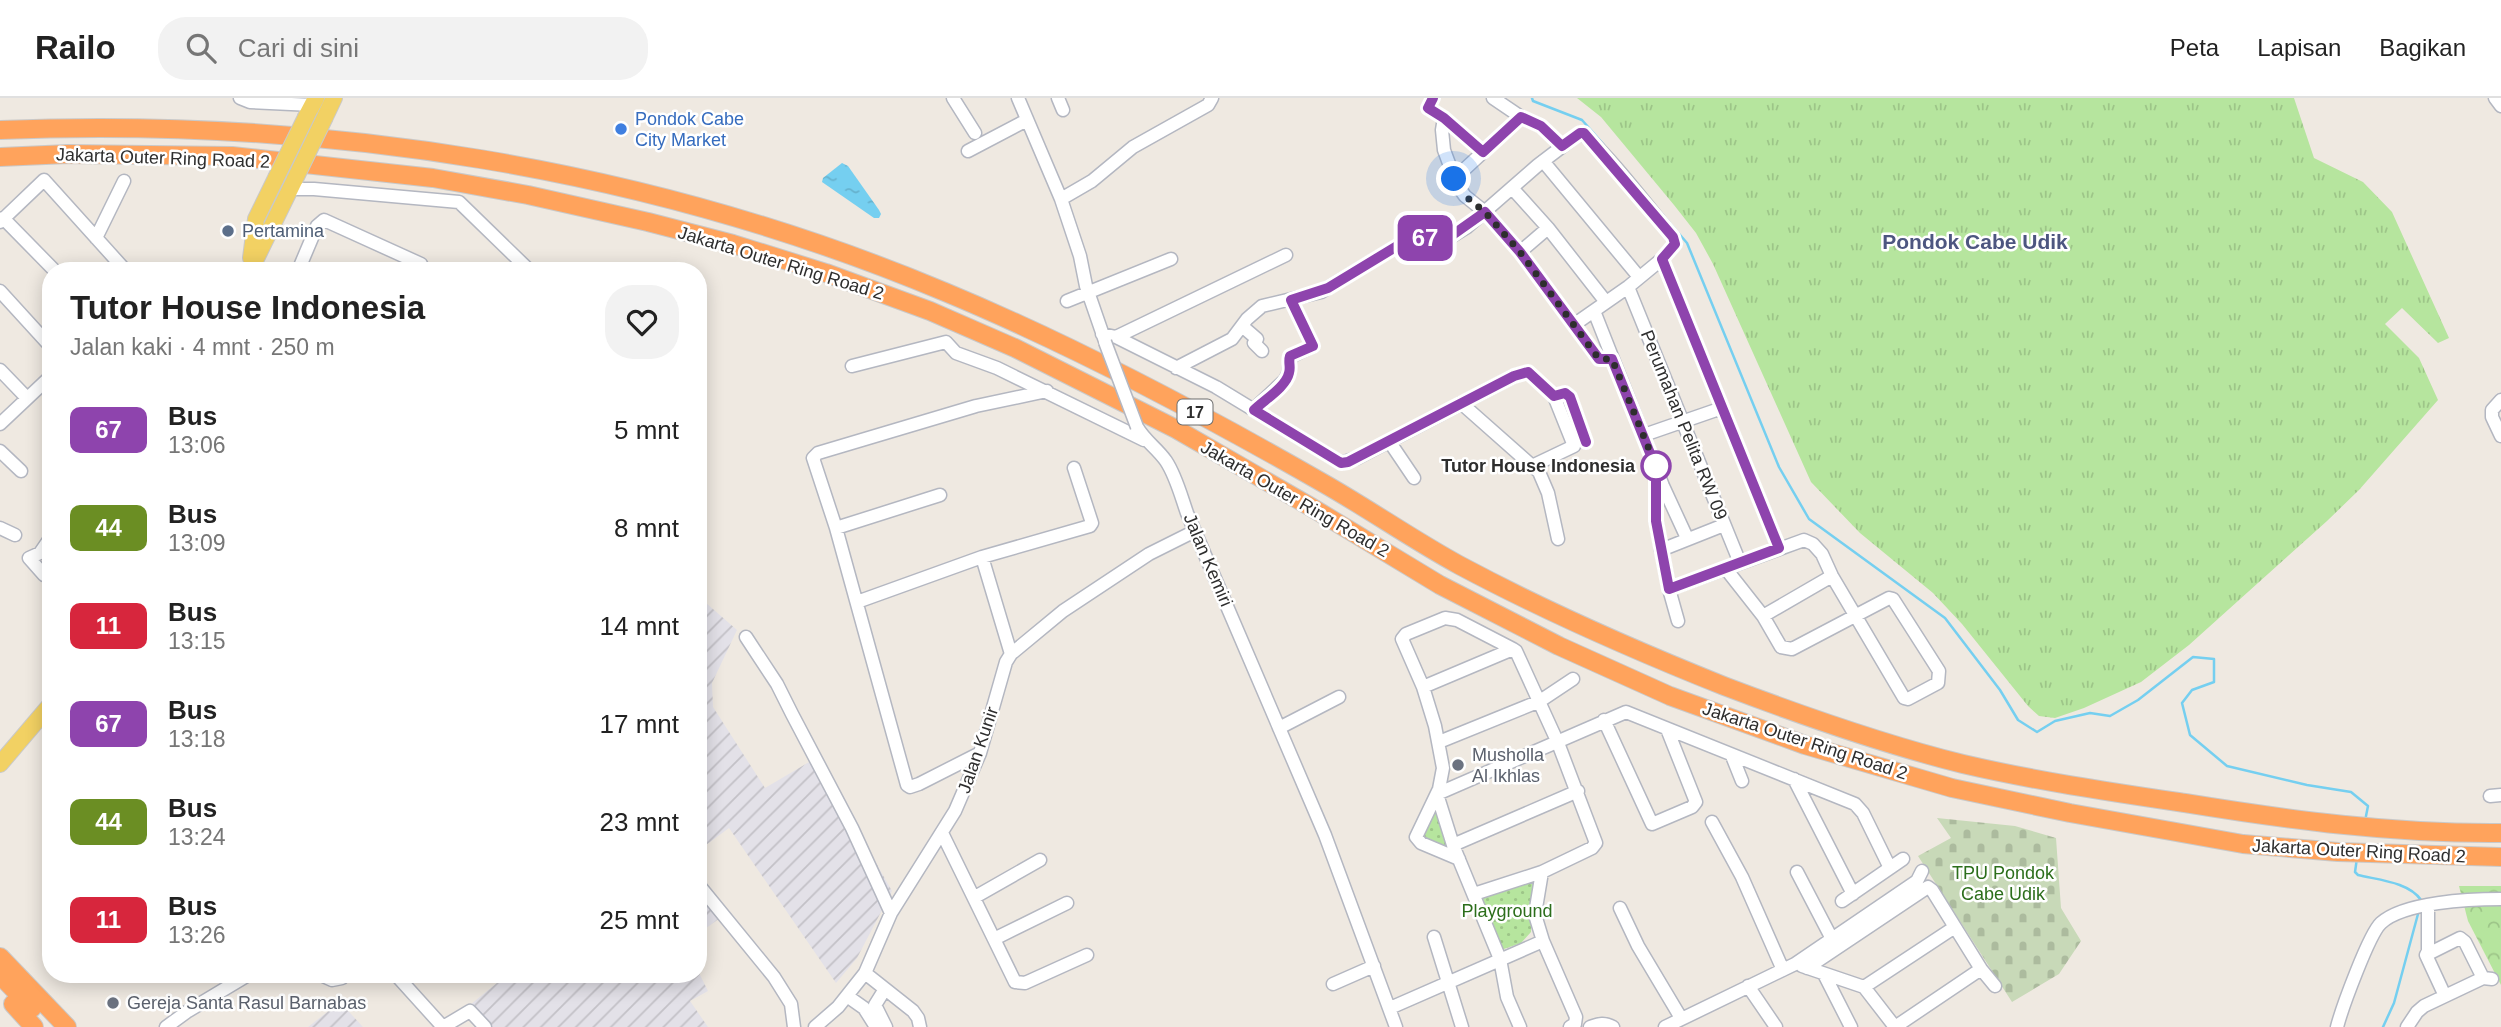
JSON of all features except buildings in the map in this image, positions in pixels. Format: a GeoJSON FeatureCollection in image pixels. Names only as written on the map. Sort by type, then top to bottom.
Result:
{"type":"FeatureCollection","features":[{"type":"Feature","properties":{"kind":"highway","name":"Jakarta Outer Ring Road 2"},"geometry":{"type":"LineString","coordinates":[[0,130],[63,128],[237,131],[439,151],[655,194],[743,219],[851,256],[1031,329],[1189,409],[1326,484],[1457,564],[1558,615],[1687,671],[1819,722],[1960,763],[2072,786],[2251,814],[2424,832],[2501,833]]}},
{"type":"Feature","properties":{"kind":"highway","name":"Jakarta Outer Ring Road 2"},"geometry":{"type":"LineString","coordinates":[[0,157],[68,154],[232,156],[433,177],[528,195],[733,244],[826,273],[1015,348],[1176,429],[1440,585],[1559,646],[1670,696],[1805,745],[1952,788],[2070,813],[2243,844],[2408,856],[2501,858]]}},
{"type":"Feature","properties":{"kind":"highway"},"geometry":{"type":"LineString","coordinates":[[0,957],[67,1027]]}},
{"type":"Feature","properties":{"kind":"highway"},"geometry":{"type":"LineString","coordinates":[[0,975],[50,1027]]}},
{"type":"Feature","properties":{"kind":"highway"},"geometry":{"type":"LineString","coordinates":[[0,990],[34,1027]]}},
{"type":"Feature","properties":{"kind":"highway"},"geometry":{"type":"LineString","coordinates":[[0,1008],[18,1027]]}},
{"type":"Feature","properties":{"kind":"main road"},"geometry":{"type":"LineString","coordinates":[[253,262],[334,98]]}},
{"type":"Feature","properties":{"kind":"main road"},"geometry":{"type":"LineString","coordinates":[[250,262],[256,219],[311,107]]}},
{"type":"Feature","properties":{"kind":"main road"},"geometry":{"type":"LineString","coordinates":[[0,749],[42,701]]}},
{"type":"Feature","properties":{"kind":"main road"},"geometry":{"type":"LineString","coordinates":[[0,764],[42,715]]}},
{"type":"Feature","properties":{"kind":"street"},"geometry":{"type":"LineString","coordinates":[[240,98],[250,102],[311,107]]}},
{"type":"Feature","properties":{"kind":"street"},"geometry":{"type":"LineString","coordinates":[[953,98],[975,133]]}},
{"type":"Feature","properties":{"kind":"street","name":"Jalan Kemiri"},"geometry":{"type":"LineString","coordinates":[[1018,98],[1062,199],[1080,256],[1088,293],[1107,337],[1137,427],[1170,469],[1325,835],[1396,1027]]}},
{"type":"Feature","properties":{"kind":"street"},"geometry":{"type":"LineString","coordinates":[[1062,199],[1092,181],[1133,147],[1208,105],[1212,98]]}},
{"type":"Feature","properties":{"kind":"street"},"geometry":{"type":"LineString","coordinates":[[1433,98],[1428,108],[1444,118],[1483,152]]}},
{"type":"Feature","properties":{"kind":"street"},"geometry":{"type":"LineString","coordinates":[[1493,98],[1521,117],[1541,126],[1562,146]]}},
{"type":"Feature","properties":{"kind":"street"},"geometry":{"type":"LineString","coordinates":[[2495,98],[2501,106]]}},
{"type":"Feature","properties":{"kind":"street"},"geometry":{"type":"LineString","coordinates":[[1454,179],[1521,117]]}},
{"type":"Feature","properties":{"kind":"street"},"geometry":{"type":"LineString","coordinates":[[1444,118],[1442,141],[1454,179],[1465,196],[1485,212],[1520,252],[1599,359],[1612,359]]}},
{"type":"Feature","properties":{"kind":"street"},"geometry":{"type":"LineString","coordinates":[[968,151],[1027,120]]}},
{"type":"Feature","properties":{"kind":"street"},"geometry":{"type":"LineString","coordinates":[[1176,368],[1232,339],[1247,318],[1262,306],[1328,288],[1412,237],[1444,241],[1485,212],[1562,146],[1584,133],[1673,237],[1675,244],[1662,259],[1628,287],[1575,324]]}},
{"type":"Feature","properties":{"kind":"street"},"geometry":{"type":"LineString","coordinates":[[1543,161],[1639,277]]}},
{"type":"Feature","properties":{"kind":"street"},"geometry":{"type":"LineString","coordinates":[[46,262],[2,220],[44,180],[119,262]]}},
{"type":"Feature","properties":{"kind":"street"},"geometry":{"type":"LineString","coordinates":[[96,238],[124,181]]}},
{"type":"Feature","properties":{"kind":"street"},"geometry":{"type":"LineString","coordinates":[[292,184],[314,189],[459,202],[521,262]]}},
{"type":"Feature","properties":{"kind":"street"},"geometry":{"type":"LineString","coordinates":[[1512,188],[1548,228],[1606,302]]}},
{"type":"Feature","properties":{"kind":"street"},"geometry":{"type":"LineString","coordinates":[[302,262],[317,226],[324,220],[417,262]]}},
{"type":"Feature","properties":{"kind":"street"},"geometry":{"type":"LineString","coordinates":[[1520,252],[1548,228]]}},
{"type":"Feature","properties":{"kind":"street"},"geometry":{"type":"LineString","coordinates":[[1107,337],[1286,255]]}},
{"type":"Feature","properties":{"kind":"street"},"geometry":{"type":"LineString","coordinates":[[1068,301],[1171,259]]}},
{"type":"Feature","properties":{"kind":"street"},"geometry":{"type":"LineString","coordinates":[[1662,259],[1779,548]]}},
{"type":"Feature","properties":{"kind":"street"},"geometry":{"type":"LineString","coordinates":[[1107,337],[1227,275]]}},
{"type":"Feature","properties":{"kind":"street","name":"Perumahan Pelita RW 09"},"geometry":{"type":"LineString","coordinates":[[1628,287],[1740,564]]}},
{"type":"Feature","properties":{"kind":"street"},"geometry":{"type":"LineString","coordinates":[[0,291],[42,337]]}},
{"type":"Feature","properties":{"kind":"street"},"geometry":{"type":"LineString","coordinates":[[1254,410],[1286,380],[1290,356],[1313,346],[1291,300]]}},
{"type":"Feature","properties":{"kind":"street"},"geometry":{"type":"LineString","coordinates":[[1594,311],[1656,468],[1687,538]]}},
{"type":"Feature","properties":{"kind":"street"},"geometry":{"type":"LineString","coordinates":[[1242,326],[1257,339],[1254,343],[1262,351]]}},
{"type":"Feature","properties":{"kind":"street"},"geometry":{"type":"LineString","coordinates":[[1107,337],[1176,368],[1254,410],[1341,463],[1348,462],[1461,403],[1528,372],[1554,396],[1574,446],[1532,466]]}},
{"type":"Feature","properties":{"kind":"street"},"geometry":{"type":"LineString","coordinates":[[852,366],[946,342],[957,353],[1047,391],[1145,440]]}},
{"type":"Feature","properties":{"kind":"street"},"geometry":{"type":"LineString","coordinates":[[0,370],[27,398]]}},
{"type":"Feature","properties":{"kind":"street"},"geometry":{"type":"LineString","coordinates":[[0,424],[42,384]]}},
{"type":"Feature","properties":{"kind":"street"},"geometry":{"type":"LineString","coordinates":[[980,752],[919,784],[910,787],[907,785],[836,528],[813,461],[818,453],[976,406],[1047,391]]}},
{"type":"Feature","properties":{"kind":"street"},"geometry":{"type":"LineString","coordinates":[[1554,396],[1565,393],[1570,397],[1586,442]]}},
{"type":"Feature","properties":{"kind":"street"},"geometry":{"type":"LineString","coordinates":[[2501,400],[2491,410],[2501,436]]}},
{"type":"Feature","properties":{"kind":"street"},"geometry":{"type":"LineString","coordinates":[[1461,403],[1532,466],[1545,481],[1558,539]]}},
{"type":"Feature","properties":{"kind":"street"},"geometry":{"type":"LineString","coordinates":[[1644,435],[1722,408]]}},
{"type":"Feature","properties":{"kind":"street"},"geometry":{"type":"LineString","coordinates":[[1389,441],[1414,478]]}},
{"type":"Feature","properties":{"kind":"street"},"geometry":{"type":"LineString","coordinates":[[0,451],[21,471]]}},
{"type":"Feature","properties":{"kind":"street"},"geometry":{"type":"LineString","coordinates":[[857,602],[982,557],[1091,525],[1074,468]]}},
{"type":"Feature","properties":{"kind":"street"},"geometry":{"type":"LineString","coordinates":[[1656,468],[1656,521],[1678,621]]}},
{"type":"Feature","properties":{"kind":"street"},"geometry":{"type":"LineString","coordinates":[[836,528],[940,495]]}},
{"type":"Feature","properties":{"kind":"street"},"geometry":{"type":"LineString","coordinates":[[1661,550],[1724,525]]}},
{"type":"Feature","properties":{"kind":"street"},"geometry":{"type":"LineString","coordinates":[[0,528],[15,535]]}},
{"type":"Feature","properties":{"kind":"street","name":"Jalan Kunir"},"geometry":{"type":"LineString","coordinates":[[815,1027],[847,996],[865,973],[891,913],[955,811],[980,752],[1006,662],[1011,654],[1063,611],[1149,554],[1195,531]]}},
{"type":"Feature","properties":{"kind":"street"},"geometry":{"type":"LineString","coordinates":[[1669,589],[1804,540],[1813,544],[1822,554],[1832,576],[1856,614],[1903,698],[1908,699],[1937,683],[1939,671],[1897,602],[1889,598],[1856,614],[1792,649],[1786,650],[1781,647],[1763,616],[1726,569]]}},
{"type":"Feature","properties":{"kind":"street"},"geometry":{"type":"LineString","coordinates":[[42,550],[29,558],[42,573]]}},
{"type":"Feature","properties":{"kind":"street"},"geometry":{"type":"LineString","coordinates":[[982,557],[1011,654]]}},
{"type":"Feature","properties":{"kind":"street"},"geometry":{"type":"LineString","coordinates":[[1763,616],[1832,576]]}},
{"type":"Feature","properties":{"kind":"street"},"geometry":{"type":"LineString","coordinates":[[1459,859],[1421,843],[1416,837],[1437,794],[1443,768],[1439,742],[1423,687],[1402,642],[1406,634],[1445,618],[1457,620],[1516,651],[1558,743],[1596,843],[1592,848],[1542,872],[1475,894]]}},
{"type":"Feature","properties":{"kind":"street"},"geometry":{"type":"LineString","coordinates":[[746,636],[777,684],[852,828],[891,913]]}},
{"type":"Feature","properties":{"kind":"street"},"geometry":{"type":"LineString","coordinates":[[1423,687],[1513,649]]}},
{"type":"Feature","properties":{"kind":"street"},"geometry":{"type":"LineString","coordinates":[[1439,742],[1540,701],[1573,679]]}},
{"type":"Feature","properties":{"kind":"street"},"geometry":{"type":"LineString","coordinates":[[1279,728],[1339,697]]}},
{"type":"Feature","properties":{"kind":"street"},"geometry":{"type":"LineString","coordinates":[[1437,794],[1626,712],[1855,804],[1863,813],[1890,868]]}},
{"type":"Feature","properties":{"kind":"street"},"geometry":{"type":"LineString","coordinates":[[1604,720],[1652,824],[1692,807],[1696,802],[1667,729]]}},
{"type":"Feature","properties":{"kind":"street"},"geometry":{"type":"LineString","coordinates":[[1732,756],[1742,781]]}},
{"type":"Feature","properties":{"kind":"street"},"geometry":{"type":"LineString","coordinates":[[1794,779],[1847,897],[1903,859]]}},
{"type":"Feature","properties":{"kind":"street"},"geometry":{"type":"LineString","coordinates":[[1453,845],[1578,791]]}},
{"type":"Feature","properties":{"kind":"street"},"geometry":{"type":"LineString","coordinates":[[1437,794],[1453,845],[1500,959],[1507,997],[1520,1027]]}},
{"type":"Feature","properties":{"kind":"street"},"geometry":{"type":"LineString","coordinates":[[1712,822],[1742,877],[1783,970]]}},
{"type":"Feature","properties":{"kind":"street"},"geometry":{"type":"LineString","coordinates":[[942,833],[975,897],[1011,977],[1019,984],[1025,984],[1087,955]]}},
{"type":"Feature","properties":{"kind":"street"},"geometry":{"type":"LineString","coordinates":[[975,897],[1040,860]]}},
{"type":"Feature","properties":{"kind":"street"},"geometry":{"type":"LineString","coordinates":[[1801,966],[1832,939],[1917,881],[1922,871]]}},
{"type":"Feature","properties":{"kind":"street"},"geometry":{"type":"LineString","coordinates":[[1542,872],[1536,918],[1576,1017],[1575,1024],[1570,1027]]}},
{"type":"Feature","properties":{"kind":"street"},"geometry":{"type":"LineString","coordinates":[[1797,872],[1832,939]]}},
{"type":"Feature","properties":{"kind":"street"},"geometry":{"type":"LineString","coordinates":[[1665,1027],[1783,970],[1801,966],[1928,887],[1933,890],[1981,969],[1995,986]]}},
{"type":"Feature","properties":{"kind":"street"},"geometry":{"type":"LineString","coordinates":[[707,895],[774,977],[791,1004],[794,1027]]}},
{"type":"Feature","properties":{"kind":"street"},"geometry":{"type":"LineString","coordinates":[[2337,1027],[2377,927],[2387,918],[2428,905],[2474,899],[2501,899]]}},
{"type":"Feature","properties":{"kind":"street"},"geometry":{"type":"LineString","coordinates":[[995,939],[1067,903]]}},
{"type":"Feature","properties":{"kind":"street"},"geometry":{"type":"LineString","coordinates":[[2428,905],[2426,955],[2445,996]]}},
{"type":"Feature","properties":{"kind":"street"},"geometry":{"type":"LineString","coordinates":[[1620,908],[1637,947],[1681,1018]]}},
{"type":"Feature","properties":{"kind":"street"},"geometry":{"type":"LineString","coordinates":[[1864,987],[1955,927]]}},
{"type":"Feature","properties":{"kind":"street"},"geometry":{"type":"LineString","coordinates":[[1434,937],[1462,1027]]}},
{"type":"Feature","properties":{"kind":"street"},"geometry":{"type":"LineString","coordinates":[[2407,1027],[2420,1009],[2487,978],[2460,938],[2426,955]]}},
{"type":"Feature","properties":{"kind":"street"},"geometry":{"type":"LineString","coordinates":[[1390,1008],[1543,940]]}},
{"type":"Feature","properties":{"kind":"street"},"geometry":{"type":"LineString","coordinates":[[1333,984],[1374,966]]}},
{"type":"Feature","properties":{"kind":"street"},"geometry":{"type":"LineString","coordinates":[[1801,966],[1864,987],[1895,1027],[1981,969]]}},
{"type":"Feature","properties":{"kind":"street"},"geometry":{"type":"LineString","coordinates":[[865,973],[913,1011],[920,1027]]}},
{"type":"Feature","properties":{"kind":"street"},"geometry":{"type":"LineString","coordinates":[[1824,974],[1851,1027]]}},
{"type":"Feature","properties":{"kind":"street"},"geometry":{"type":"LineString","coordinates":[[166,1027],[235,983]]}},
{"type":"Feature","properties":{"kind":"street"},"geometry":{"type":"LineString","coordinates":[[403,983],[443,1027],[470,1011],[485,1027]]}},
{"type":"Feature","properties":{"kind":"street"},"geometry":{"type":"LineString","coordinates":[[1748,986],[1776,1027]]}},
{"type":"Feature","properties":{"kind":"street"},"geometry":{"type":"LineString","coordinates":[[885,989],[875,1005],[886,1027]]}},
{"type":"Feature","properties":{"kind":"street"},"geometry":{"type":"LineString","coordinates":[[847,996],[864,1008],[877,1027]]}},
{"type":"Feature","properties":{"kind":"street"},"geometry":{"type":"LineString","coordinates":[[1591,1027],[1600,1023],[1613,1027]]}},
{"type":"Feature","properties":{"kind":"shaded area"},"geometry":{"type":"Polygon","coordinates":[[[707,604],[737,630],[712,683],[713,707],[765,788],[816,758],[892,891],[857,958],[836,983],[729,828],[707,844],[707,604]]]}},
{"type":"Feature","properties":{"kind":"shaded area"},"geometry":{"type":"Polygon","coordinates":[[[707,902],[720,918],[707,927],[707,902]]]}},
{"type":"Feature","properties":{"kind":"shaded area"},"geometry":{"type":"Polygon","coordinates":[[[497,983],[704,983],[708,991],[690,1001],[708,1027],[489,1027],[470,1005],[497,983]]]}},
{"type":"Feature","properties":{"kind":"shaded area"},"geometry":{"type":"Polygon","coordinates":[[[340,1002],[363,1027],[308,1027],[340,1002]]]}},
{"type":"Feature","properties":{"kind":"green space"},"geometry":{"type":"Polygon","coordinates":[[[1577,98],[2294,98],[2314,158],[2363,182],[2392,212],[2449,338],[2438,343],[2402,308],[2385,324],[2419,358],[2438,400],[2359,490],[2189,645],[2141,682],[2055,718],[2039,716],[1933,593],[1860,533],[1811,482],[1713,264],[1696,233],[1601,117],[1577,98]]]}},
{"type":"Feature","properties":{"kind":"green space"},"geometry":{"type":"Polygon","coordinates":[[[1434,805],[1452,853],[1419,833],[1434,805]]]}},
{"type":"Feature","properties":{"kind":"green space","name":"TPU Pondok Cabe Udik"},"geometry":{"type":"Polygon","coordinates":[[[1937,818],[2015,826],[2056,838],[2061,908],[2081,941],[2059,974],[2012,1002],[1918,856],[1951,838],[1937,818]]]}},
{"type":"Feature","properties":{"kind":"green space","name":"Playground"},"geometry":{"type":"Polygon","coordinates":[[[1533,880],[1531,932],[1521,943],[1501,950],[1477,896],[1533,880]]]}},
{"type":"Feature","properties":{"kind":"green space"},"geometry":{"type":"Polygon","coordinates":[[[2459,886],[2501,886],[2501,985],[2468,921],[2459,886]]]}},
{"type":"Feature","properties":{"kind":"water"},"geometry":{"type":"Polygon","coordinates":[[[842,163],[848,166],[879,210],[879,218],[874,218],[822,182],[823,178],[842,163]]]}},
{"type":"Feature","properties":{"kind":"waterway"},"geometry":{"type":"LineString","coordinates":[[1532,98],[1533,101],[1582,120],[1604,145]]}},
{"type":"Feature","properties":{"kind":"waterway"},"geometry":{"type":"LineString","coordinates":[[1662,214],[1687,243],[1779,467],[1809,519],[1945,618],[2000,690],[2018,720],[2037,732],[2055,721],[2090,713],[2110,716],[2138,700],[2193,657],[2214,659],[2214,682],[2192,690],[2182,703],[2190,735],[2227,766],[2307,785],[2351,792],[2368,806],[2365,821]]}},
{"type":"Feature","properties":{"kind":"waterway"},"geometry":{"type":"LineString","coordinates":[[2357,858],[2355,872],[2358,875],[2401,885],[2421,900]]}},
{"type":"Feature","properties":{"kind":"waterway"},"geometry":{"type":"LineString","coordinates":[[2383,1027],[2394,1003],[2418,914]]}},
{"type":"Feature","properties":{"kind":"bus line","name":"67"},"geometry":{"type":"LineString","coordinates":[[1433,98],[1428,108],[1444,118],[1452,128],[1483,152],[1521,117],[1541,126],[1562,146],[1584,133],[1673,237],[1675,244],[1662,259],[1779,548],[1669,589],[1656,521],[1656,468],[1612,359],[1599,359],[1520,252],[1485,212],[1444,241],[1412,237],[1321,292],[1291,300],[1313,346],[1288,358],[1289,372],[1286,380],[1254,410],[1341,463],[1348,462],[1514,376],[1528,372],[1554,396],[1568,394],[1586,442]]}},
{"type":"Feature","properties":{"kind":"place","name":"Pondok Cabe City Market"},"geometry":{"type":"Point","coordinates":[621,129]}},
{"type":"Feature","properties":{"kind":"place","name":"Pertamina"},"geometry":{"type":"Point","coordinates":[228,231]}},
{"type":"Feature","properties":{"kind":"place","name":"Tutor House Indonesia"},"geometry":{"type":"Point","coordinates":[1656,466]}},
{"type":"Feature","properties":{"kind":"place","name":"Musholla Al Ikhlas"},"geometry":{"type":"Point","coordinates":[1458,765]}},
{"type":"Feature","properties":{"kind":"place","name":"Gereja Santa Rasul Barnabas"},"geometry":{"type":"Point","coordinates":[113,1003]}},
{"type":"Feature","properties":{"kind":"district","name":"Pondok Cabe Udik"},"geometry":{"type":"Point","coordinates":[1975,241]}},
{"type":"Feature","properties":{"kind":"route"},"geometry":{"type":"LineString","coordinates":[[1454,179],[1465,196],[1485,212],[1520,252],[1599,359],[1612,359],[1656,466]]}}]}
